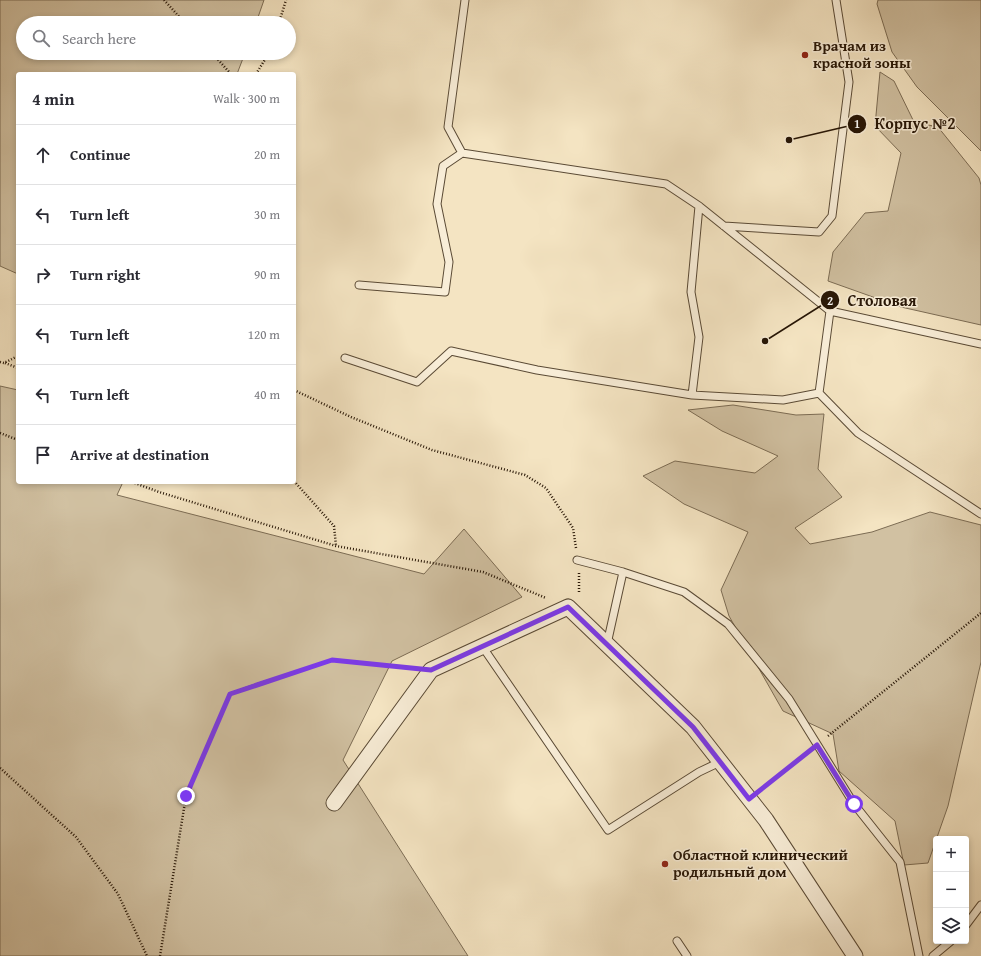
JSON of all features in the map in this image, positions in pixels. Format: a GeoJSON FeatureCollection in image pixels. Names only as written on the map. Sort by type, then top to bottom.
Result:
{"type":"FeatureCollection","features":[{"type":"Feature","properties":{"kind":"street"},"geometry":{"type":"LineString","coordinates":[[334,803],[431,670],[568,607],[693,727],[766,820],[855,956]]}},
{"type":"Feature","properties":{"kind":"lane"},"geometry":{"type":"LineString","coordinates":[[462,153],[448,127],[465,0]]}},
{"type":"Feature","properties":{"kind":"lane"},"geometry":{"type":"LineString","coordinates":[[724,226],[819,232],[832,216],[849,82],[836,0]]}},
{"type":"Feature","properties":{"kind":"lane"},"geometry":{"type":"LineString","coordinates":[[358,285],[445,292],[449,262],[437,204],[443,166],[462,153],[666,184],[699,206],[830,311],[981,344]]}},
{"type":"Feature","properties":{"kind":"lane"},"geometry":{"type":"LineString","coordinates":[[692,395],[699,337],[690,292],[699,206]]}},
{"type":"Feature","properties":{"kind":"lane"},"geometry":{"type":"LineString","coordinates":[[819,394],[830,311]]}},
{"type":"Feature","properties":{"kind":"lane"},"geometry":{"type":"LineString","coordinates":[[345,358],[417,382],[451,351],[536,370],[692,395],[783,400],[819,394]]}},
{"type":"Feature","properties":{"kind":"lane"},"geometry":{"type":"LineString","coordinates":[[819,394],[858,433],[981,514]]}},
{"type":"Feature","properties":{"kind":"lane"},"geometry":{"type":"LineString","coordinates":[[578,560],[623,572],[684,592],[728,624],[789,699],[854,804],[900,862],[919,956]]}},
{"type":"Feature","properties":{"kind":"lane"},"geometry":{"type":"LineString","coordinates":[[607,644],[623,572]]}},
{"type":"Feature","properties":{"kind":"lane"},"geometry":{"type":"LineString","coordinates":[[481,646],[608,830],[699,772],[720,762]]}},
{"type":"Feature","properties":{"kind":"lane"},"geometry":{"type":"LineString","coordinates":[[969,921],[981,905]]}},
{"type":"Feature","properties":{"kind":"lane"},"geometry":{"type":"LineString","coordinates":[[677,941],[686,956]]}},
{"type":"Feature","properties":{"kind":"lane"},"geometry":{"type":"LineString","coordinates":[[933,956],[947,944]]}},
{"type":"Feature","properties":{"kind":"path"},"geometry":{"type":"LineString","coordinates":[[164,0],[179,16]]}},
{"type":"Feature","properties":{"kind":"path"},"geometry":{"type":"LineString","coordinates":[[281,16],[286,0]]}},
{"type":"Feature","properties":{"kind":"path"},"geometry":{"type":"LineString","coordinates":[[218,60],[229,72]]}},
{"type":"Feature","properties":{"kind":"path"},"geometry":{"type":"LineString","coordinates":[[257,72],[265,60]]}},
{"type":"Feature","properties":{"kind":"path"},"geometry":{"type":"LineString","coordinates":[[4,363],[16,357]]}},
{"type":"Feature","properties":{"kind":"path"},"geometry":{"type":"LineString","coordinates":[[0,362],[16,367]]}},
{"type":"Feature","properties":{"kind":"path"},"geometry":{"type":"LineString","coordinates":[[137,484],[336,546],[483,572],[568,607],[580,594],[578,560],[573,528],[546,488],[525,475],[432,450],[351,418],[296,391]]}},
{"type":"Feature","properties":{"kind":"path"},"geometry":{"type":"LineString","coordinates":[[0,433],[16,439]]}},
{"type":"Feature","properties":{"kind":"path"},"geometry":{"type":"LineString","coordinates":[[296,483],[334,526],[336,546]]}},
{"type":"Feature","properties":{"kind":"path"},"geometry":{"type":"LineString","coordinates":[[749,799],[981,613]]}},
{"type":"Feature","properties":{"kind":"path"},"geometry":{"type":"LineString","coordinates":[[160,956],[186,796],[230,694],[332,660],[431,670]]}},
{"type":"Feature","properties":{"kind":"path"},"geometry":{"type":"LineString","coordinates":[[0,768],[76,837],[118,894],[147,956]]}},
{"type":"Feature","properties":{"kind":"shaded area"},"geometry":{"type":"Polygon","coordinates":[[[0,0],[264,0],[258,16],[16,16],[16,60],[242,60],[238,72],[16,72],[16,273],[0,266],[0,0]]]}},
{"type":"Feature","properties":{"kind":"shaded area"},"geometry":{"type":"Polygon","coordinates":[[[878,0],[981,0],[981,151],[917,87],[892,52],[877,4],[878,0]]]}},
{"type":"Feature","properties":{"kind":"shaded area"},"geometry":{"type":"Polygon","coordinates":[[[880,72],[894,81],[914,122],[938,127],[979,178],[981,185],[981,325],[901,307],[828,281],[833,252],[865,213],[888,211],[901,153],[875,126],[880,72]]]}},
{"type":"Feature","properties":{"kind":"shaded area"},"geometry":{"type":"Polygon","coordinates":[[[0,386],[16,390],[16,484],[122,484],[117,495],[424,574],[464,529],[522,597],[392,661],[343,760],[468,956],[0,956],[0,386]]]}},
{"type":"Feature","properties":{"kind":"shaded area"},"geometry":{"type":"Polygon","coordinates":[[[733,405],[796,415],[824,414],[818,469],[842,497],[795,528],[810,544],[872,532],[930,512],[981,525],[981,662],[948,806],[937,836],[933,836],[933,849],[928,863],[904,865],[895,821],[839,771],[833,734],[783,711],[729,616],[721,590],[748,532],[684,504],[643,476],[675,461],[755,473],[778,456],[722,431],[688,410],[733,405]]]}},
{"type":"Feature","properties":{"kind":"place","name":"Врачам из красной зоны"},"geometry":{"type":"Point","coordinates":[805,55]}},
{"type":"Feature","properties":{"kind":"place","name":"Корпус №2"},"geometry":{"type":"Point","coordinates":[789,140]}},
{"type":"Feature","properties":{"kind":"place","name":"Столовая"},"geometry":{"type":"Point","coordinates":[765,341]}},
{"type":"Feature","properties":{"kind":"place","name":"Областной клинический родильный дом"},"geometry":{"type":"Point","coordinates":[665,864]}},
{"type":"Feature","properties":{"kind":"route"},"geometry":{"type":"LineString","coordinates":[[186,796],[230,694],[332,660],[431,670],[568,607],[693,727],[749,799],[817,745],[854,804]]}}]}
